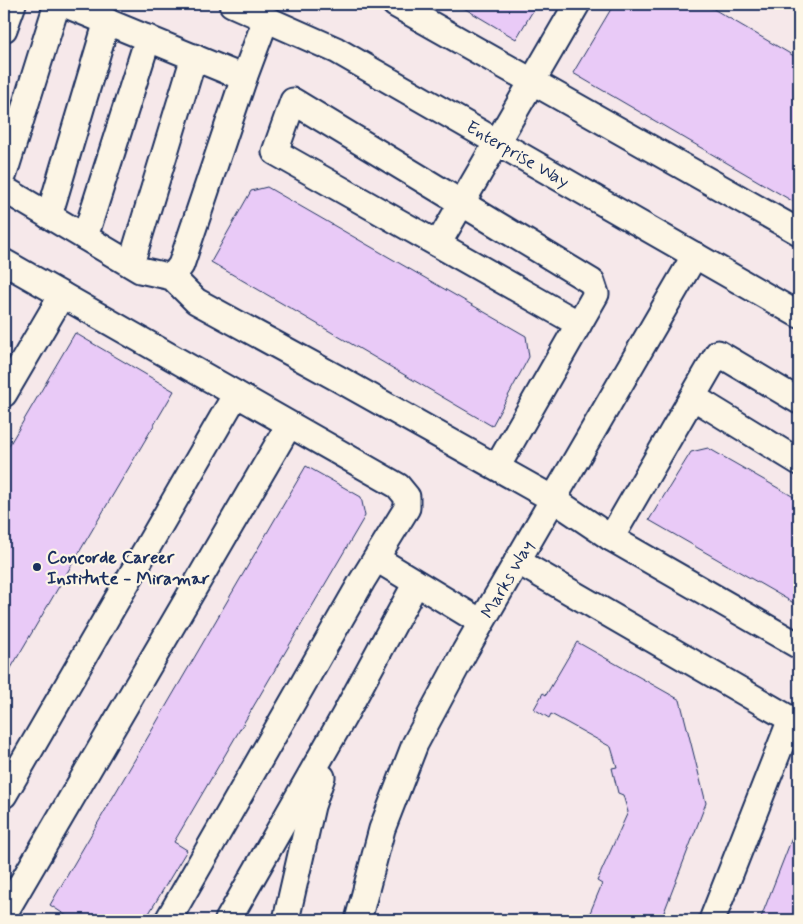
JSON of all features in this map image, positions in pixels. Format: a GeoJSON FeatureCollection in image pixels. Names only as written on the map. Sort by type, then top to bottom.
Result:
{"type":"FeatureCollection","features":[{"type":"Feature","properties":{"kind":"street"},"geometry":{"type":"LineString","coordinates":[[4,29],[12,4]]}},
{"type":"Feature","properties":{"kind":"street"},"geometry":{"type":"LineString","coordinates":[[4,174],[57,4]]}},
{"type":"Feature","properties":{"kind":"street"},"geometry":{"type":"LineString","coordinates":[[64,4],[107,20],[244,78]]}},
{"type":"Feature","properties":{"kind":"street","name":"Enterprise Way"},"geometry":{"type":"LineString","coordinates":[[232,4],[336,50],[799,316]]}},
{"type":"Feature","properties":{"kind":"street"},"geometry":{"type":"LineString","coordinates":[[395,4],[799,232]]}},
{"type":"Feature","properties":{"kind":"street"},"geometry":{"type":"LineString","coordinates":[[438,244],[577,4]]}},
{"type":"Feature","properties":{"kind":"street"},"geometry":{"type":"LineString","coordinates":[[172,277],[181,266],[244,78],[266,19]]}},
{"type":"Feature","properties":{"kind":"street"},"geometry":{"type":"LineString","coordinates":[[49,216],[107,20]]}},
{"type":"Feature","properties":{"kind":"street"},"geometry":{"type":"LineString","coordinates":[[85,237],[148,38]]}},
{"type":"Feature","properties":{"kind":"street"},"geometry":{"type":"LineString","coordinates":[[131,264],[194,57]]}},
{"type":"Feature","properties":{"kind":"street"},"geometry":{"type":"LineString","coordinates":[[496,467],[579,324],[596,294],[592,282],[463,202],[293,101],[275,152],[579,324]]}},
{"type":"Feature","properties":{"kind":"street"},"geometry":{"type":"LineString","coordinates":[[4,189],[140,270],[172,277],[196,301],[553,499],[611,538],[799,646]]}},
{"type":"Feature","properties":{"kind":"street","name":"Marks Way"},"geometry":{"type":"LineString","coordinates":[[358,920],[382,829],[415,744],[481,622],[695,255]]}},
{"type":"Feature","properties":{"kind":"street"},"geometry":{"type":"LineString","coordinates":[[4,262],[398,486],[407,497],[407,508],[362,582],[168,920]]}},
{"type":"Feature","properties":{"kind":"street"},"geometry":{"type":"LineString","coordinates":[[4,394],[62,295]]}},
{"type":"Feature","properties":{"kind":"street"},"geometry":{"type":"LineString","coordinates":[[611,538],[718,353],[799,401]]}},
{"type":"Feature","properties":{"kind":"street"},"geometry":{"type":"LineString","coordinates":[[4,795],[236,394]]}},
{"type":"Feature","properties":{"kind":"street"},"geometry":{"type":"LineString","coordinates":[[693,397],[799,462]]}},
{"type":"Feature","properties":{"kind":"street"},"geometry":{"type":"LineString","coordinates":[[15,920],[4,914],[289,425]]}},
{"type":"Feature","properties":{"kind":"street"},"geometry":{"type":"LineString","coordinates":[[377,559],[481,622]]}},
{"type":"Feature","properties":{"kind":"street"},"geometry":{"type":"LineString","coordinates":[[517,561],[795,722],[712,920]]}},
{"type":"Feature","properties":{"kind":"street"},"geometry":{"type":"LineString","coordinates":[[228,920],[344,716],[416,583]]}},
{"type":"Feature","properties":{"kind":"street"},"geometry":{"type":"LineString","coordinates":[[286,920],[312,806],[344,716]]}},
{"type":"Feature","properties":{"kind":"shaded area"},"geometry":{"type":"Polygon","coordinates":[[[4,4],[799,4],[799,920],[4,920],[4,4]]]}},
{"type":"Feature","properties":{"kind":"building"},"geometry":{"type":"Polygon","coordinates":[[[457,4],[537,4],[516,39],[457,4]]]}},
{"type":"Feature","properties":{"kind":"building"},"geometry":{"type":"Polygon","coordinates":[[[614,4],[705,4],[799,59],[799,205],[573,73],[614,4]]]}},
{"type":"Feature","properties":{"kind":"building"},"geometry":{"type":"Polygon","coordinates":[[[267,187],[526,336],[529,357],[492,426],[211,262],[251,191],[267,187]]]}},
{"type":"Feature","properties":{"kind":"building","name":"Concorde Career Institute - Miramar"},"geometry":{"type":"Polygon","coordinates":[[[75,333],[174,391],[4,680],[4,454],[75,333]]]}},
{"type":"Feature","properties":{"kind":"building"},"geometry":{"type":"Polygon","coordinates":[[[708,448],[799,500],[799,606],[649,520],[691,452],[708,448]]]}},
{"type":"Feature","properties":{"kind":"building"},"geometry":{"type":"Polygon","coordinates":[[[306,466],[361,497],[365,516],[174,842],[187,850],[145,920],[73,920],[50,905],[306,466]]]}},
{"type":"Feature","properties":{"kind":"building"},"geometry":{"type":"Polygon","coordinates":[[[577,642],[680,700],[706,803],[661,920],[587,920],[602,884],[597,881],[628,812],[623,795],[618,793],[612,768],[617,767],[611,747],[551,714],[549,718],[534,709],[543,693],[546,695],[577,642]]]}},
{"type":"Feature","properties":{"kind":"building"},"geometry":{"type":"Polygon","coordinates":[[[799,820],[799,920],[760,920],[799,820]]]}},
{"type":"Feature","properties":{"kind":"place","name":"Concorde Career Institute - Miramar"},"geometry":{"type":"Point","coordinates":[37,567]}}]}
